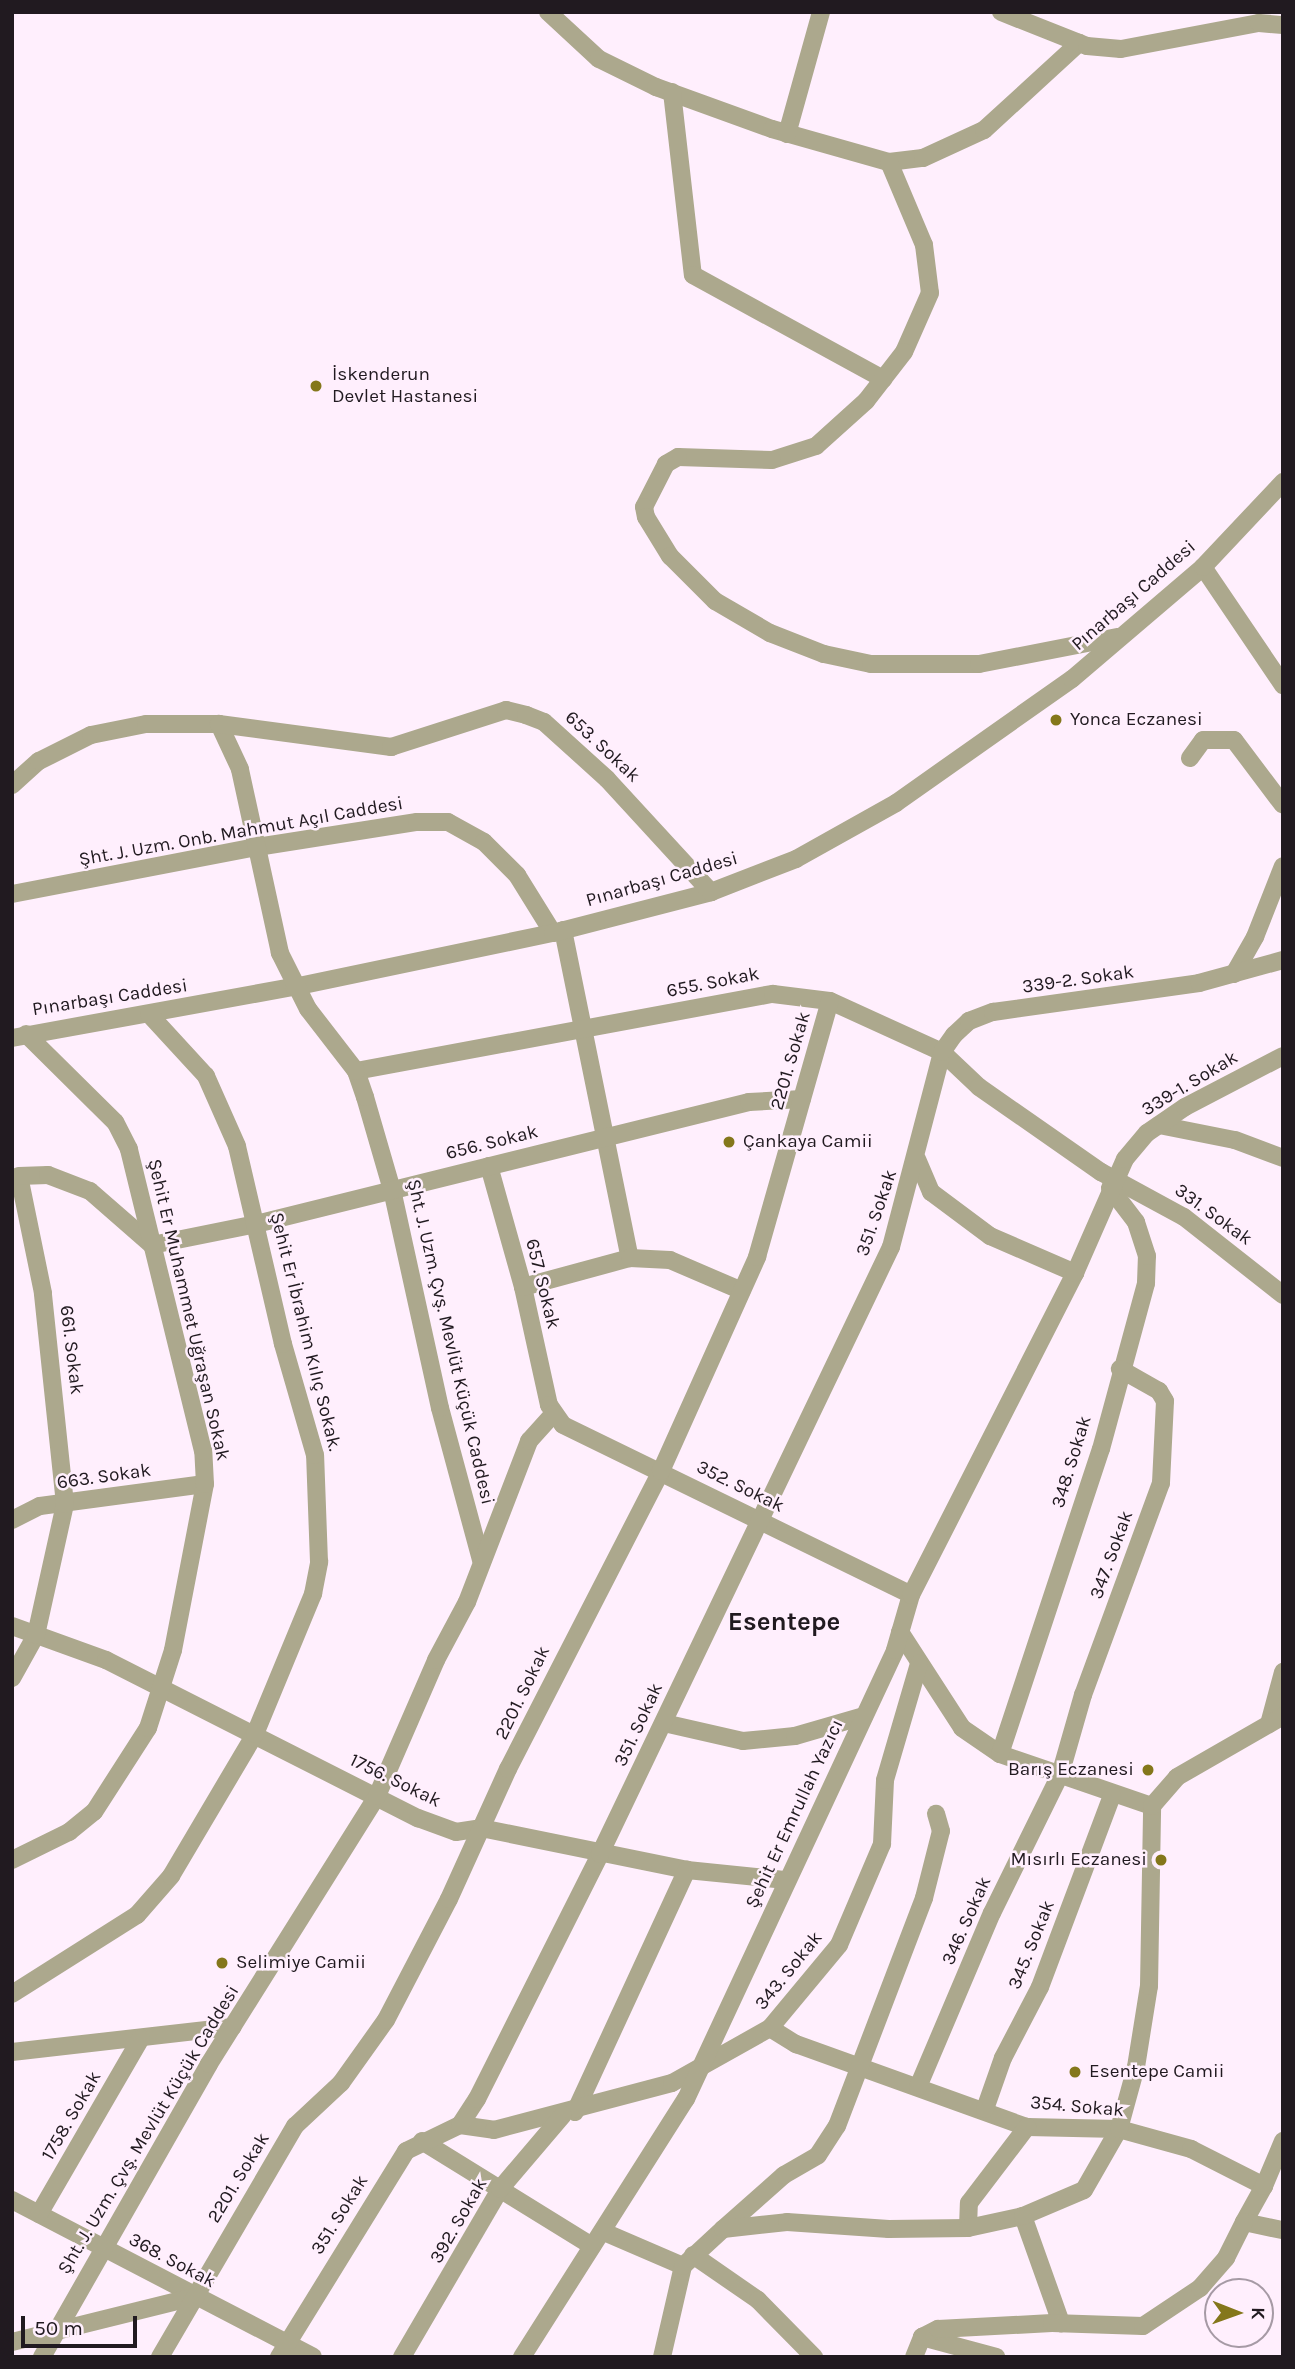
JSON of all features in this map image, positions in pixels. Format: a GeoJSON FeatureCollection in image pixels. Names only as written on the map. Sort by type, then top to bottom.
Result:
{"type":"FeatureCollection","features":[{"type":"Feature","properties":{"kind":"street"},"geometry":{"type":"LineString","coordinates":[[548,12],[599,60],[672,92],[787,134],[889,162],[923,158],[984,130],[1079,43]]}},
{"type":"Feature","properties":{"kind":"street"},"geometry":{"type":"LineString","coordinates":[[787,134],[821,12]]}},
{"type":"Feature","properties":{"kind":"street"},"geometry":{"type":"LineString","coordinates":[[1001,12],[1079,43],[1121,49],[1259,23],[1283,25]]}},
{"type":"Feature","properties":{"kind":"street"},"geometry":{"type":"LineString","coordinates":[[672,92],[693,275],[883,379]]}},
{"type":"Feature","properties":{"kind":"street"},"geometry":{"type":"LineString","coordinates":[[889,162],[924,245],[930,293],[904,352],[866,401],[816,446],[772,460],[678,457],[666,464],[644,506],[646,517],[670,556],[715,601],[770,633],[824,653],[871,664],[979,664],[1118,638]]}},
{"type":"Feature","properties":{"kind":"street","name":"Pınarbaşı Caddesi"},"geometry":{"type":"LineString","coordinates":[[19,1036],[294,987],[558,932],[710,892],[796,859],[896,803],[1072,679],[1203,567],[1283,482]]}},
{"type":"Feature","properties":{"kind":"street"},"geometry":{"type":"LineString","coordinates":[[1203,567],[1283,685]]}},
{"type":"Feature","properties":{"kind":"street","name":"653. Sokak"},"geometry":{"type":"LineString","coordinates":[[219,724],[391,747],[506,710],[544,722],[646,817],[710,892]]}},
{"type":"Feature","properties":{"kind":"street"},"geometry":{"type":"LineString","coordinates":[[12,785],[39,761],[91,735],[146,724],[219,724]]}},
{"type":"Feature","properties":{"kind":"street","name":"Şht. J. Uzm. Çvş. Mevlüt Küçük Caddesi"},"geometry":{"type":"LineString","coordinates":[[42,2357],[233,2027],[377,1796],[436,1660],[467,1602],[481,1560],[440,1408],[392,1190],[356,1071],[294,987],[280,953],[240,769],[219,724]]}},
{"type":"Feature","properties":{"kind":"street"},"geometry":{"type":"LineString","coordinates":[[1190,758],[1203,740],[1234,740],[1283,805]]}},
{"type":"Feature","properties":{"kind":"street","name":"Şht. J. Uzm. Onb. Mahmut Açıl Caddesi"},"geometry":{"type":"LineString","coordinates":[[12,894],[257,847],[417,822],[448,822],[484,842],[517,875],[558,932],[582,1029],[630,1258]]}},
{"type":"Feature","properties":{"kind":"street"},"geometry":{"type":"LineString","coordinates":[[1234,974],[1255,937],[1283,866]]}},
{"type":"Feature","properties":{"kind":"street","name":"339-2. Sokak"},"geometry":{"type":"LineString","coordinates":[[942,1052],[969,1021],[993,1012],[1067,1005],[1234,974],[1283,960]]}},
{"type":"Feature","properties":{"kind":"street","name":"655. Sokak"},"geometry":{"type":"LineString","coordinates":[[356,1071],[773,993],[830,1001],[942,1052],[979,1087],[1112,1183]]}},
{"type":"Feature","properties":{"kind":"street","name":"2201. Sokak"},"geometry":{"type":"LineString","coordinates":[[160,2357],[295,2126],[341,2083],[386,2020],[601,1582],[661,1471],[757,1257],[830,1001]]}},
{"type":"Feature","properties":{"kind":"street","name":"Şehit Er İbrahim Kılıç Sokak."},"geometry":{"type":"LineString","coordinates":[[12,1994],[137,1915],[172,1876],[255,1734],[313,1594],[320,1518],[315,1455],[286,1358],[237,1146],[206,1076],[149,1014]]}},
{"type":"Feature","properties":{"kind":"street","name":"Şehit Er Muhammet Uğraşan Sokak"},"geometry":{"type":"LineString","coordinates":[[12,1860],[69,1832],[94,1812],[130,1762],[162,1691],[205,1484],[203,1451],[129,1149],[115,1122],[19,1036]]}},
{"type":"Feature","properties":{"kind":"street","name":"351. Sokak"},"geometry":{"type":"LineString","coordinates":[[283,2350],[373,2199],[406,2151],[460,2124],[600,1854],[891,1247],[917,1159],[942,1052]]}},
{"type":"Feature","properties":{"kind":"street","name":"339-1. Sokak"},"geometry":{"type":"LineString","coordinates":[[1075,1273],[1112,1183],[1125,1159],[1159,1125],[1283,1056]]}},
{"type":"Feature","properties":{"kind":"street","name":"656. Sokak"},"geometry":{"type":"LineString","coordinates":[[152,1245],[256,1224],[771,1098],[802,1099]]}},
{"type":"Feature","properties":{"kind":"street"},"geometry":{"type":"LineString","coordinates":[[1159,1125],[1236,1140],[1283,1158]]}},
{"type":"Feature","properties":{"kind":"street"},"geometry":{"type":"LineString","coordinates":[[917,1159],[931,1192],[990,1236],[1075,1273]]}},
{"type":"Feature","properties":{"kind":"street","name":"657. Sokak"},"geometry":{"type":"LineString","coordinates":[[489,1166],[523,1287],[553,1414]]}},
{"type":"Feature","properties":{"kind":"street","name":"661. Sokak"},"geometry":{"type":"LineString","coordinates":[[12,1678],[36,1635],[65,1504],[43,1293],[19,1176],[48,1175],[90,1191],[152,1245]]}},
{"type":"Feature","properties":{"kind":"street","name":"331. Sokak"},"geometry":{"type":"LineString","coordinates":[[1112,1183],[1184,1217],[1283,1295]]}},
{"type":"Feature","properties":{"kind":"street","name":"348. Sokak"},"geometry":{"type":"LineString","coordinates":[[1000,1754],[1101,1449],[1120,1369],[1146,1283],[1147,1256],[1136,1222],[1112,1183]]}},
{"type":"Feature","properties":{"kind":"street"},"geometry":{"type":"LineString","coordinates":[[523,1287],[630,1258],[670,1260],[742,1291]]}},
{"type":"Feature","properties":{"kind":"street","name":"Şehit Er Emrullah Yazıcı"},"geometry":{"type":"LineString","coordinates":[[522,2357],[598,2239],[700,2068],[864,1716],[900,1632],[911,1595],[1075,1273]]}},
{"type":"Feature","properties":{"kind":"street","name":"347. Sokak"},"geometry":{"type":"LineString","coordinates":[[1060,1775],[1087,1684],[1161,1483],[1165,1401],[1159,1391],[1120,1369]]}},
{"type":"Feature","properties":{"kind":"street"},"geometry":{"type":"LineString","coordinates":[[481,1560],[529,1441],[553,1414]]}},
{"type":"Feature","properties":{"kind":"street","name":"352. Sokak"},"geometry":{"type":"LineString","coordinates":[[553,1414],[563,1425],[911,1595]]}},
{"type":"Feature","properties":{"kind":"street","name":"663. Sokak"},"geometry":{"type":"LineString","coordinates":[[12,1520],[40,1506],[205,1484]]}},
{"type":"Feature","properties":{"kind":"street","name":"1756. Sokak"},"geometry":{"type":"LineString","coordinates":[[12,1626],[106,1660],[162,1691],[456,1832],[481,1828],[687,1870],[786,1880]]}},
{"type":"Feature","properties":{"kind":"street"},"geometry":{"type":"LineString","coordinates":[[900,1632],[962,1728],[1000,1754],[1112,1795],[1152,1806]]}},
{"type":"Feature","properties":{"kind":"street","name":"343. Sokak"},"geometry":{"type":"LineString","coordinates":[[460,2124],[494,2130],[569,2113],[672,2083],[769,2028],[839,1945],[882,1844],[885,1780],[919,1664]]}},
{"type":"Feature","properties":{"kind":"street"},"geometry":{"type":"LineString","coordinates":[[723,2229],[787,2222],[834,2228],[968,2228],[1023,2216],[1084,2190],[1119,2129],[1136,2067],[1149,1986],[1152,1806],[1177,1777],[1276,1720],[1283,1672]]}},
{"type":"Feature","properties":{"kind":"street"},"geometry":{"type":"LineString","coordinates":[[664,1723],[743,1741],[794,1736],[864,1716]]}},
{"type":"Feature","properties":{"kind":"street","name":"346. Sokak"},"geometry":{"type":"LineString","coordinates":[[918,2087],[992,1913],[1060,1775]]}},
{"type":"Feature","properties":{"kind":"street","name":"345. Sokak"},"geometry":{"type":"LineString","coordinates":[[985,2109],[1003,2058],[1040,1987],[1112,1795]]}},
{"type":"Feature","properties":{"kind":"street"},"geometry":{"type":"LineString","coordinates":[[662,2357],[688,2260],[784,2175],[818,2155],[837,2126],[924,1898],[941,1831],[936,1814]]}},
{"type":"Feature","properties":{"kind":"street","name":"392. Sokak"},"geometry":{"type":"LineString","coordinates":[[402,2357],[500,2189],[569,2113],[687,1870]]}},
{"type":"Feature","properties":{"kind":"street"},"geometry":{"type":"LineString","coordinates":[[12,2052],[233,2027]]}},
{"type":"Feature","properties":{"kind":"street","name":"354. Sokak"},"geometry":{"type":"LineString","coordinates":[[769,2028],[796,2043],[985,2109],[1027,2127],[1119,2129],[1191,2150],[1264,2186]]}},
{"type":"Feature","properties":{"kind":"street","name":"1758. Sokak"},"geometry":{"type":"LineString","coordinates":[[39,2214],[141,2038]]}},
{"type":"Feature","properties":{"kind":"street"},"geometry":{"type":"LineString","coordinates":[[968,2228],[969,2203],[1027,2127]]}},
{"type":"Feature","properties":{"kind":"street"},"geometry":{"type":"LineString","coordinates":[[422,2141],[500,2189],[598,2239],[688,2260],[758,2300],[814,2357]]}},
{"type":"Feature","properties":{"kind":"street"},"geometry":{"type":"LineString","coordinates":[[914,2357],[922,2337],[937,2329],[1061,2323],[1143,2326],[1200,2288],[1226,2258],[1264,2186],[1283,2141]]}},
{"type":"Feature","properties":{"kind":"street","name":"368. Sokak"},"geometry":{"type":"LineString","coordinates":[[12,2200],[194,2297],[283,2350],[313,2357]]}},
{"type":"Feature","properties":{"kind":"street"},"geometry":{"type":"LineString","coordinates":[[1023,2216],[1061,2323]]}},
{"type":"Feature","properties":{"kind":"street"},"geometry":{"type":"LineString","coordinates":[[1244,2222],[1283,2230]]}},
{"type":"Feature","properties":{"kind":"street"},"geometry":{"type":"LineString","coordinates":[[12,2342],[57,2328],[194,2297]]}},
{"type":"Feature","properties":{"kind":"street"},"geometry":{"type":"LineString","coordinates":[[922,2337],[996,2357]]}},
{"type":"Feature","properties":{"kind":"place","name":"İskenderun Devlet Hastanesi"},"geometry":{"type":"Point","coordinates":[316,386]}},
{"type":"Feature","properties":{"kind":"place","name":"Yonca Eczanesi"},"geometry":{"type":"Point","coordinates":[1056,720]}},
{"type":"Feature","properties":{"kind":"place","name":"Çankaya Camii"},"geometry":{"type":"Point","coordinates":[729,1142]}},
{"type":"Feature","properties":{"kind":"place","name":"Barış Eczanesi"},"geometry":{"type":"Point","coordinates":[1148,1770]}},
{"type":"Feature","properties":{"kind":"place","name":"Mısırlı Eczanesi"},"geometry":{"type":"Point","coordinates":[1161,1860]}},
{"type":"Feature","properties":{"kind":"place","name":"Selimiye Camii"},"geometry":{"type":"Point","coordinates":[222,1963]}},
{"type":"Feature","properties":{"kind":"place","name":"Esentepe Camii"},"geometry":{"type":"Point","coordinates":[1075,2072]}},
{"type":"Feature","properties":{"kind":"district","name":"Esentepe"},"geometry":{"type":"Point","coordinates":[784,1622]}}]}
